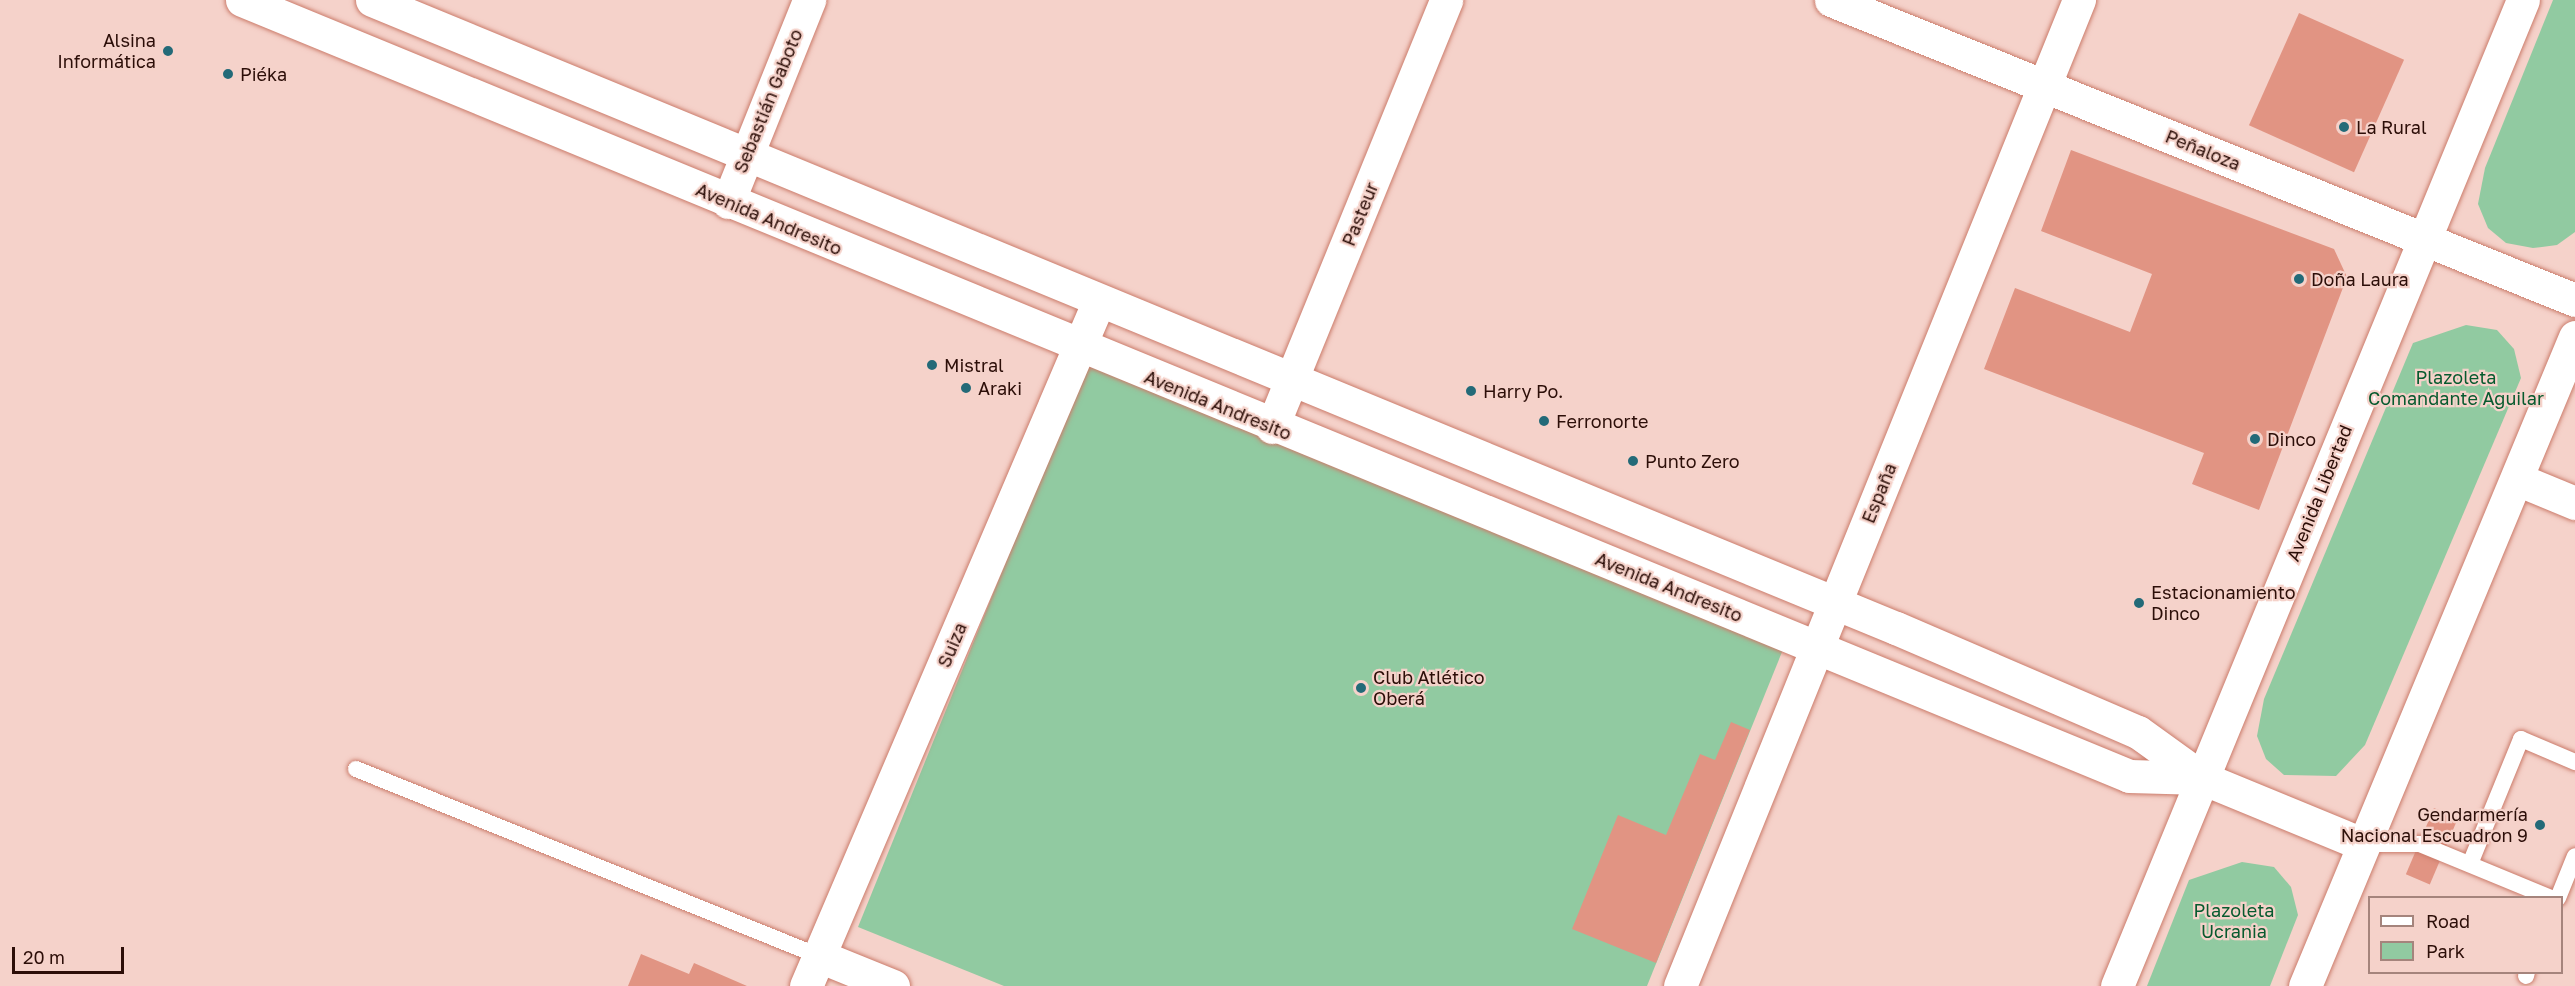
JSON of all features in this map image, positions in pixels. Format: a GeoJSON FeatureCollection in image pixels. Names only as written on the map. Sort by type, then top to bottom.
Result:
{"type":"FeatureCollection","features":[{"type":"Feature","properties":{"kind":"main road","name":"Avenida Andresito"},"geometry":{"type":"LineString","coordinates":[[242,0],[1079,348],[1817,647],[2128,776],[2202,778]]}},
{"type":"Feature","properties":{"kind":"main road","name":"Avenida Andresito"},"geometry":{"type":"LineString","coordinates":[[372,0],[747,154],[1098,303],[1835,602],[2139,732],[2202,778],[2362,844]]}},
{"type":"Feature","properties":{"kind":"main road","name":"Sebastián Gaboto"},"geometry":{"type":"LineString","coordinates":[[728,202],[809,0]]}},
{"type":"Feature","properties":{"kind":"main road","name":"Pasteur"},"geometry":{"type":"LineString","coordinates":[[1272,427],[1293,383],[1446,0]]}},
{"type":"Feature","properties":{"kind":"main road","name":"Peñaloza"},"geometry":{"type":"LineString","coordinates":[[1831,0],[2575,300]]}},
{"type":"Feature","properties":{"kind":"main road","name":"España"},"geometry":{"type":"LineString","coordinates":[[1680,986],[2079,0]]}},
{"type":"Feature","properties":{"kind":"main road","name":"Avenida Libertad"},"geometry":{"type":"LineString","coordinates":[[2117,986],[2523,0]]}},
{"type":"Feature","properties":{"kind":"main road","name":"Suiza"},"geometry":{"type":"LineString","coordinates":[[806,986],[1098,303]]}},
{"type":"Feature","properties":{"kind":"main road"},"geometry":{"type":"LineString","coordinates":[[2305,986],[2362,844],[2575,337]]}},
{"type":"Feature","properties":{"kind":"main road"},"geometry":{"type":"LineString","coordinates":[[2517,479],[2575,503]]}},
{"type":"Feature","properties":{"kind":"main road"},"geometry":{"type":"LineString","coordinates":[[819,956],[893,986]]}},
{"type":"Feature","properties":{"kind":"lane"},"geometry":{"type":"LineString","coordinates":[[2470,864],[2521,739],[2575,762]]}},
{"type":"Feature","properties":{"kind":"lane"},"geometry":{"type":"LineString","coordinates":[[356,769],[819,956]]}},
{"type":"Feature","properties":{"kind":"lane"},"geometry":{"type":"LineString","coordinates":[[2362,844],[2420,844],[2549,896]]}},
{"type":"Feature","properties":{"kind":"lane"},"geometry":{"type":"LineString","coordinates":[[2558,896],[2575,856]]}},
{"type":"Feature","properties":{"kind":"green space"},"geometry":{"type":"Polygon","coordinates":[[[2553,0],[2575,0],[2575,232],[2557,245],[2533,248],[2506,243],[2488,228],[2478,204],[2485,168],[2553,0]]]}},
{"type":"Feature","properties":{"kind":"green space","name":"Plazoleta Comandante Aguilar"},"geometry":{"type":"Polygon","coordinates":[[[2466,325],[2497,330],[2514,349],[2521,378],[2365,745],[2336,776],[2284,775],[2266,759],[2257,736],[2264,699],[2413,343],[2466,325]]]}},
{"type":"Feature","properties":{"kind":"green space","name":"Club Atlético Oberá"},"geometry":{"type":"Polygon","coordinates":[[[1087,362],[1784,647],[1647,986],[1004,986],[858,927],[1087,362]]]}},
{"type":"Feature","properties":{"kind":"green space","name":"Plazoleta Ucrania"},"geometry":{"type":"Polygon","coordinates":[[[2242,862],[2274,867],[2291,887],[2298,915],[2270,986],[2147,986],[2189,880],[2242,862]]]}},
{"type":"Feature","properties":{"kind":"building"},"geometry":{"type":"Polygon","coordinates":[[[2299,13],[2404,60],[2354,172],[2249,125],[2299,13]]]}},
{"type":"Feature","properties":{"kind":"building"},"geometry":{"type":"Polygon","coordinates":[[[2071,150],[2334,249],[2347,277],[2259,510],[2192,484],[2204,453],[1984,369],[2015,288],[2130,332],[2152,274],[2041,231],[2071,150]]]}},
{"type":"Feature","properties":{"kind":"building"},"geometry":{"type":"Polygon","coordinates":[[[1731,722],[1750,730],[1656,963],[1572,929],[1618,815],[1666,835],[1700,754],[1715,760],[1731,722]]]}},
{"type":"Feature","properties":{"kind":"building"},"geometry":{"type":"Polygon","coordinates":[[[2434,808],[2458,818],[2430,884],[2406,874],[2434,808]]]}},
{"type":"Feature","properties":{"kind":"building"},"geometry":{"type":"Polygon","coordinates":[[[641,954],[689,974],[694,963],[747,986],[628,986],[641,954]]]}},
{"type":"Feature","properties":{"kind":"place","name":"Alsina Informática"},"geometry":{"type":"Point","coordinates":[168,51]}},
{"type":"Feature","properties":{"kind":"place","name":"Piéka"},"geometry":{"type":"Point","coordinates":[228,74]}},
{"type":"Feature","properties":{"kind":"place","name":"La Rural"},"geometry":{"type":"Point","coordinates":[2344,127]}},
{"type":"Feature","properties":{"kind":"place","name":"Doña Laura"},"geometry":{"type":"Point","coordinates":[2299,279]}},
{"type":"Feature","properties":{"kind":"place","name":"Mistral"},"geometry":{"type":"Point","coordinates":[932,365]}},
{"type":"Feature","properties":{"kind":"place","name":"Araki"},"geometry":{"type":"Point","coordinates":[966,388]}},
{"type":"Feature","properties":{"kind":"place","name":"Harry Po."},"geometry":{"type":"Point","coordinates":[1471,391]}},
{"type":"Feature","properties":{"kind":"place","name":"Ferronorte"},"geometry":{"type":"Point","coordinates":[1544,421]}},
{"type":"Feature","properties":{"kind":"place","name":"Dinco"},"geometry":{"type":"Point","coordinates":[2255,439]}},
{"type":"Feature","properties":{"kind":"place","name":"Punto Zero"},"geometry":{"type":"Point","coordinates":[1633,461]}},
{"type":"Feature","properties":{"kind":"place","name":"Estacionamiento Dinco"},"geometry":{"type":"Point","coordinates":[2139,603]}},
{"type":"Feature","properties":{"kind":"place","name":"Club Atlético Oberá"},"geometry":{"type":"Point","coordinates":[1361,688]}},
{"type":"Feature","properties":{"kind":"place","name":"Gendarmería Nacional Escuadron 9"},"geometry":{"type":"Point","coordinates":[2540,825]}}]}
